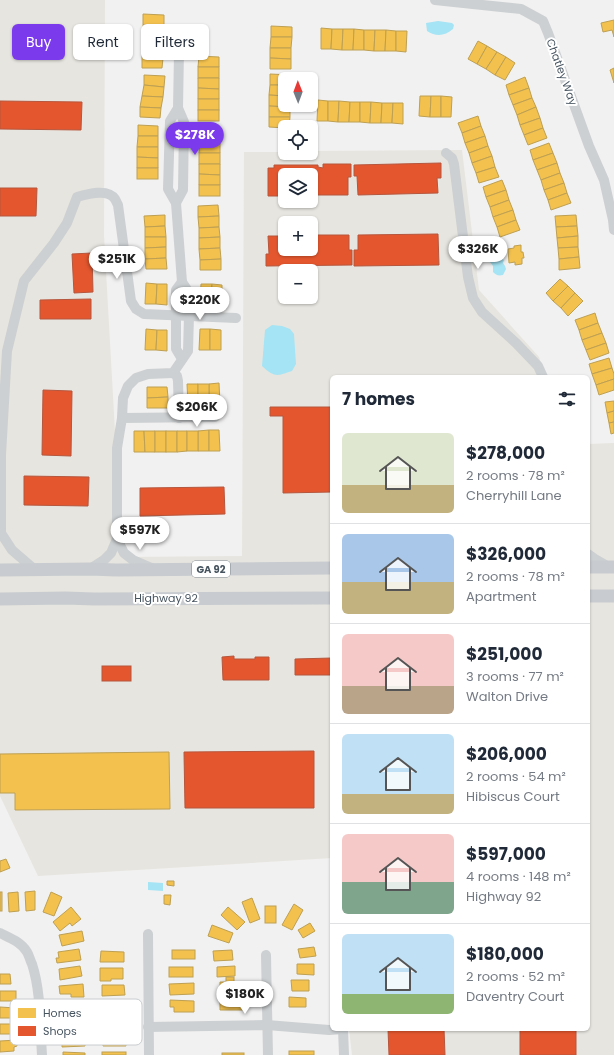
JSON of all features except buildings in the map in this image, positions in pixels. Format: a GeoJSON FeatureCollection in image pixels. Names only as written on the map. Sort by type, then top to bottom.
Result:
{"type":"FeatureCollection","features":[{"type":"Feature","properties":{"kind":"main road"},"geometry":{"type":"LineString","coordinates":[[590,567],[612,567]]}},
{"type":"Feature","properties":{"kind":"main road","name":"GA 92"},"geometry":{"type":"LineString","coordinates":[[0,570],[90,568],[330,568]]}},
{"type":"Feature","properties":{"kind":"main road"},"geometry":{"type":"LineString","coordinates":[[590,596],[614,596]]}},
{"type":"Feature","properties":{"kind":"main road","name":"Highway 92"},"geometry":{"type":"LineString","coordinates":[[0,599],[330,598]]}},
{"type":"Feature","properties":{"kind":"street","name":"Chatley Way"},"geometry":{"type":"LineString","coordinates":[[435,0],[521,9],[543,21],[589,146],[604,180],[614,230]]}},
{"type":"Feature","properties":{"kind":"street"},"geometry":{"type":"LineString","coordinates":[[176,203],[183,190],[184,122],[178,108],[179,60]]}},
{"type":"Feature","properties":{"kind":"street"},"geometry":{"type":"LineString","coordinates":[[173,373],[188,351],[189,316],[188,291],[182,282],[176,203],[168,189],[170,121],[178,108]]}},
{"type":"Feature","properties":{"kind":"street"},"geometry":{"type":"LineString","coordinates":[[446,153],[452,158],[454,164],[468,277],[473,298],[482,312],[516,343],[538,366],[542,375]]}},
{"type":"Feature","properties":{"kind":"street"},"geometry":{"type":"LineString","coordinates":[[34,569],[12,550],[0,534],[1,455],[7,351],[24,281],[54,243],[67,223],[77,197],[94,192],[107,193],[114,197],[118,205],[131,301],[136,309],[144,314],[236,318]]}},
{"type":"Feature","properties":{"kind":"street"},"geometry":{"type":"LineString","coordinates":[[182,282],[176,290],[176,349],[182,359]]}},
{"type":"Feature","properties":{"kind":"street"},"geometry":{"type":"LineString","coordinates":[[90,568],[104,560],[111,553],[117,539],[117,448],[122,418],[123,398],[128,386],[136,378],[148,374],[173,373],[177,376],[178,381],[179,418]]}},
{"type":"Feature","properties":{"kind":"street"},"geometry":{"type":"LineString","coordinates":[[122,418],[215,417]]}},
{"type":"Feature","properties":{"kind":"street"},"geometry":{"type":"LineString","coordinates":[[117,539],[124,553],[133,560],[156,569]]}},
{"type":"Feature","properties":{"kind":"street"},"geometry":{"type":"LineString","coordinates":[[590,555],[612,567]]}},
{"type":"Feature","properties":{"kind":"street"},"geometry":{"type":"LineString","coordinates":[[0,933],[16,940],[28,953],[34,972],[37,999]]}},
{"type":"Feature","properties":{"kind":"street"},"geometry":{"type":"LineString","coordinates":[[148,934],[149,1055]]}},
{"type":"Feature","properties":{"kind":"street"},"geometry":{"type":"LineString","coordinates":[[266,955],[268,1055]]}},
{"type":"Feature","properties":{"kind":"street"},"geometry":{"type":"LineString","coordinates":[[148,1027],[267,1026],[330,1030]]}},
{"type":"Feature","properties":{"kind":"street"},"geometry":{"type":"LineString","coordinates":[[343,1031],[344,1055]]}},
{"type":"Feature","properties":{"kind":"street"},"geometry":{"type":"LineString","coordinates":[[41,1045],[42,1055]]}},
{"type":"Feature","properties":{"kind":"shaded area"},"geometry":{"type":"Polygon","coordinates":[[[0,0],[105,0],[105,24],[73,24],[73,60],[105,60],[104,235],[122,557],[242,556],[244,152],[278,152],[278,160],[318,160],[318,151],[462,150],[479,290],[539,357],[545,375],[330,375],[330,858],[38,876],[0,796],[0,0]]]}},
{"type":"Feature","properties":{"kind":"shaded area"},"geometry":{"type":"Polygon","coordinates":[[[614,443],[614,1055],[352,1055],[349,1031],[590,1031],[590,444],[614,443]]]}},
{"type":"Feature","properties":{"kind":"water"},"geometry":{"type":"Polygon","coordinates":[[[438,21],[452,23],[454,25],[453,29],[440,35],[427,31],[426,23],[438,21]]]}},
{"type":"Feature","properties":{"kind":"water"},"geometry":{"type":"Polygon","coordinates":[[[497,252],[502,254],[502,259],[504,260],[503,263],[506,269],[503,275],[497,275],[493,272],[493,266],[490,262],[490,259],[497,252]]]}},
{"type":"Feature","properties":{"kind":"water"},"geometry":{"type":"Polygon","coordinates":[[[272,325],[290,329],[294,334],[296,364],[292,371],[279,375],[270,373],[262,366],[265,330],[272,325]]]}},
{"type":"Feature","properties":{"kind":"water"},"geometry":{"type":"Polygon","coordinates":[[[148,882],[163,883],[163,891],[148,890],[148,882]]]}}]}
